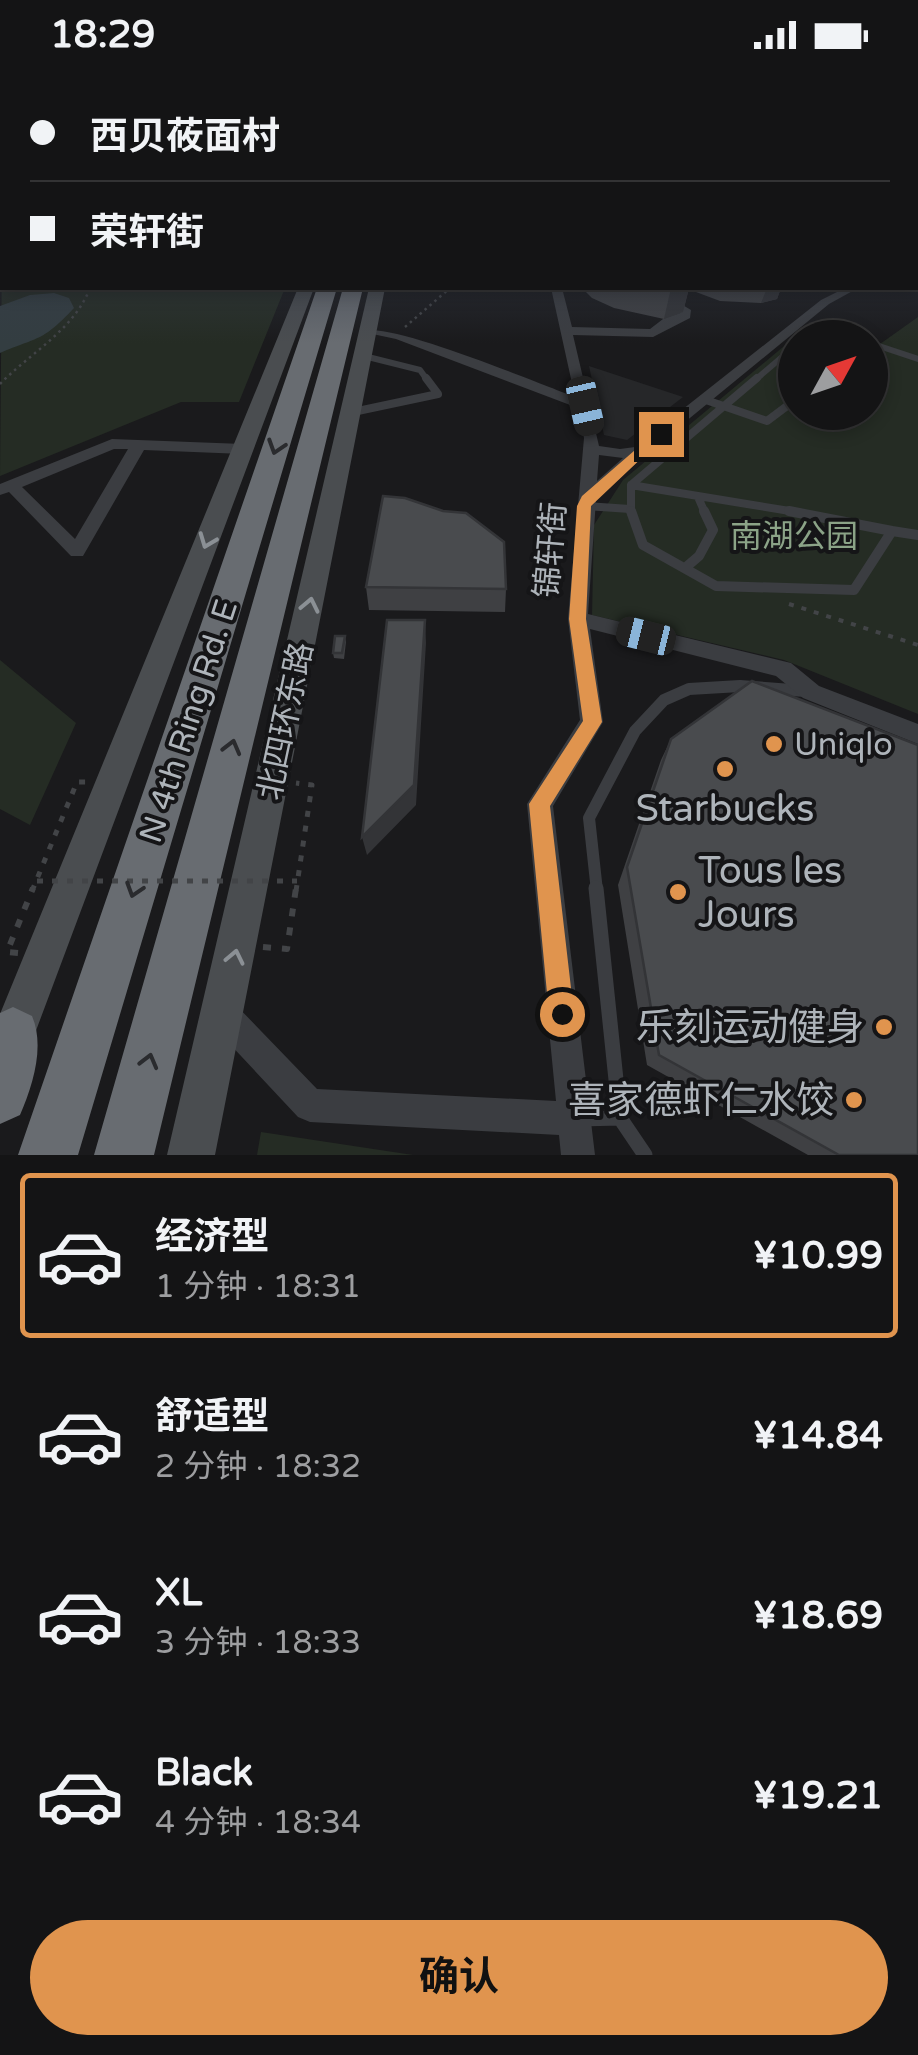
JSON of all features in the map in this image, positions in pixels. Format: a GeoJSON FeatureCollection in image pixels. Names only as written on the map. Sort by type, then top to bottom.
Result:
{"type":"FeatureCollection","features":[{"type":"Feature","properties":{"kind":"highway","name":"N 4th Ring Rd. E"},"geometry":{"type":"LineString","coordinates":[[48,1155],[326,290]]}},
{"type":"Feature","properties":{"kind":"highway","name":"N 4th Ring Rd. E"},"geometry":{"type":"LineString","coordinates":[[124,1155],[352,290]]}},
{"type":"Feature","properties":{"kind":"highway"},"geometry":{"type":"LineString","coordinates":[[0,1095],[6,1051]]}},
{"type":"Feature","properties":{"kind":"street"},"geometry":{"type":"LineString","coordinates":[[6,1051],[305,290]]}},
{"type":"Feature","properties":{"kind":"street","name":"北四环东路"},"geometry":{"type":"LineString","coordinates":[[192,1155],[352,412],[377,341],[378,290]]}},
{"type":"Feature","properties":{"kind":"street","name":"锦轩街"},"geometry":{"type":"LineString","coordinates":[[557,290],[592,449],[578,619],[592,722],[540,804],[578,1155]]}},
{"type":"Feature","properties":{"kind":"street"},"geometry":{"type":"LineString","coordinates":[[567,331],[653,332],[686,315],[686,310],[676,306],[670,290]]}},
{"type":"Feature","properties":{"kind":"street"},"geometry":{"type":"LineString","coordinates":[[586,503],[640,450],[825,302],[849,290]]}},
{"type":"Feature","properties":{"kind":"street"},"geometry":{"type":"LineString","coordinates":[[377,341],[585,406]]}},
{"type":"Feature","properties":{"kind":"street"},"geometry":{"type":"LineString","coordinates":[[138,446],[77,552],[6,488],[112,444],[243,448]]}},
{"type":"Feature","properties":{"kind":"street"},"geometry":{"type":"LineString","coordinates":[[592,449],[620,454],[640,450]]}},
{"type":"Feature","properties":{"kind":"street"},"geometry":{"type":"LineString","coordinates":[[578,619],[783,669],[811,692],[918,734]]}},
{"type":"Feature","properties":{"kind":"street"},"geometry":{"type":"LineString","coordinates":[[223,1014],[310,1105],[574,1119]]}},
{"type":"Feature","properties":{"kind":"lane"},"geometry":{"type":"LineString","coordinates":[[352,412],[438,394],[420,370],[377,341]]}},
{"type":"Feature","properties":{"kind":"lane"},"geometry":{"type":"LineString","coordinates":[[888,349],[918,358]]}},
{"type":"Feature","properties":{"kind":"lane"},"geometry":{"type":"LineString","coordinates":[[778,360],[631,485],[630,509],[644,545],[716,586],[854,590],[892,531]]}},
{"type":"Feature","properties":{"kind":"lane"},"geometry":{"type":"LineString","coordinates":[[703,399],[768,421],[778,413]]}},
{"type":"Feature","properties":{"kind":"lane"},"geometry":{"type":"LineString","coordinates":[[631,485],[726,498],[918,535]]}},
{"type":"Feature","properties":{"kind":"lane"},"geometry":{"type":"LineString","coordinates":[[685,568],[699,556],[713,530],[698,497]]}},
{"type":"Feature","properties":{"kind":"lane"},"geometry":{"type":"LineString","coordinates":[[586,503],[630,509]]}},
{"type":"Feature","properties":{"kind":"lane"},"geometry":{"type":"LineString","coordinates":[[645,1155],[620,1118],[589,818],[635,730],[664,700],[689,689],[706,688],[811,692]]}},
{"type":"Feature","properties":{"kind":"lane"},"geometry":{"type":"LineString","coordinates":[[574,1119],[620,1118]]}},
{"type":"Feature","properties":{"kind":"path"},"geometry":{"type":"LineString","coordinates":[[0,384],[56,333],[88,298],[90,290]]}},
{"type":"Feature","properties":{"kind":"path"},"geometry":{"type":"LineString","coordinates":[[377,341],[447,290]]}},
{"type":"Feature","properties":{"kind":"path"},"geometry":{"type":"LineString","coordinates":[[789,604],[918,645]]}},
{"type":"Feature","properties":{"kind":"path"},"geometry":{"type":"LineString","coordinates":[[6,952],[77,782]]}},
{"type":"Feature","properties":{"kind":"path"},"geometry":{"type":"LineString","coordinates":[[287,949],[312,786]]}},
{"type":"Feature","properties":{"kind":"path"},"geometry":{"type":"LineString","coordinates":[[36,881],[298,881]]}},
{"type":"Feature","properties":{"kind":"shaded area"},"geometry":{"type":"Polygon","coordinates":[[[54,293],[69,298],[74,308],[47,333],[0,353],[0,306],[30,295],[54,293]]]}},
{"type":"Feature","properties":{"kind":"shaded area"},"geometry":{"type":"Polygon","coordinates":[[[589,366],[683,397],[627,440],[604,435],[589,366]]]}},
{"type":"Feature","properties":{"kind":"green space"},"geometry":{"type":"Polygon","coordinates":[[[2,290],[284,290],[239,402],[181,402],[0,476],[2,290]]]}},
{"type":"Feature","properties":{"kind":"green space","name":"南湖公园"},"geometry":{"type":"Polygon","coordinates":[[[918,317],[918,714],[784,660],[592,615],[594,525],[623,480],[778,351],[778,430],[888,430],[888,338],[918,317]]]}},
{"type":"Feature","properties":{"kind":"green space"},"geometry":{"type":"Polygon","coordinates":[[[0,660],[76,723],[30,825],[0,809],[0,660]]]}},
{"type":"Feature","properties":{"kind":"green space"},"geometry":{"type":"Polygon","coordinates":[[[261,1132],[413,1155],[257,1155],[261,1132]]]}},
{"type":"Feature","properties":{"kind":"building"},"geometry":{"type":"Polygon","coordinates":[[[383,496],[466,513],[504,542],[506,589],[366,587],[383,496]]]}},
{"type":"Feature","properties":{"kind":"building"},"geometry":{"type":"Polygon","coordinates":[[[387,620],[425,620],[414,785],[362,837],[387,620]]]}},
{"type":"Feature","properties":{"kind":"building"},"geometry":{"type":"Polygon","coordinates":[[[335,636],[345,636],[342,653],[333,653],[335,636]]]}},
{"type":"Feature","properties":{"kind":"building"},"geometry":{"type":"Polygon","coordinates":[[[752,681],[918,745],[918,1155],[839,1155],[659,1055],[627,867],[671,739],[752,681]]]}},
{"type":"Feature","properties":{"kind":"place","name":"Uniqlo"},"geometry":{"type":"Point","coordinates":[774,744]}},
{"type":"Feature","properties":{"kind":"place","name":"Starbucks"},"geometry":{"type":"Point","coordinates":[725,769]}},
{"type":"Feature","properties":{"kind":"place","name":"Tous les Jours"},"geometry":{"type":"Point","coordinates":[678,892]}},
{"type":"Feature","properties":{"kind":"place","name":"乐刻运动健身"},"geometry":{"type":"Point","coordinates":[884,1027]}},
{"type":"Feature","properties":{"kind":"place","name":"喜家德虾仁水饺"},"geometry":{"type":"Point","coordinates":[854,1100]}},
{"type":"Feature","properties":{"kind":"route"},"geometry":{"type":"LineString","coordinates":[[562,1014],[540,804],[592,722],[578,619],[584,506],[587,499],[661,434]]}}]}
